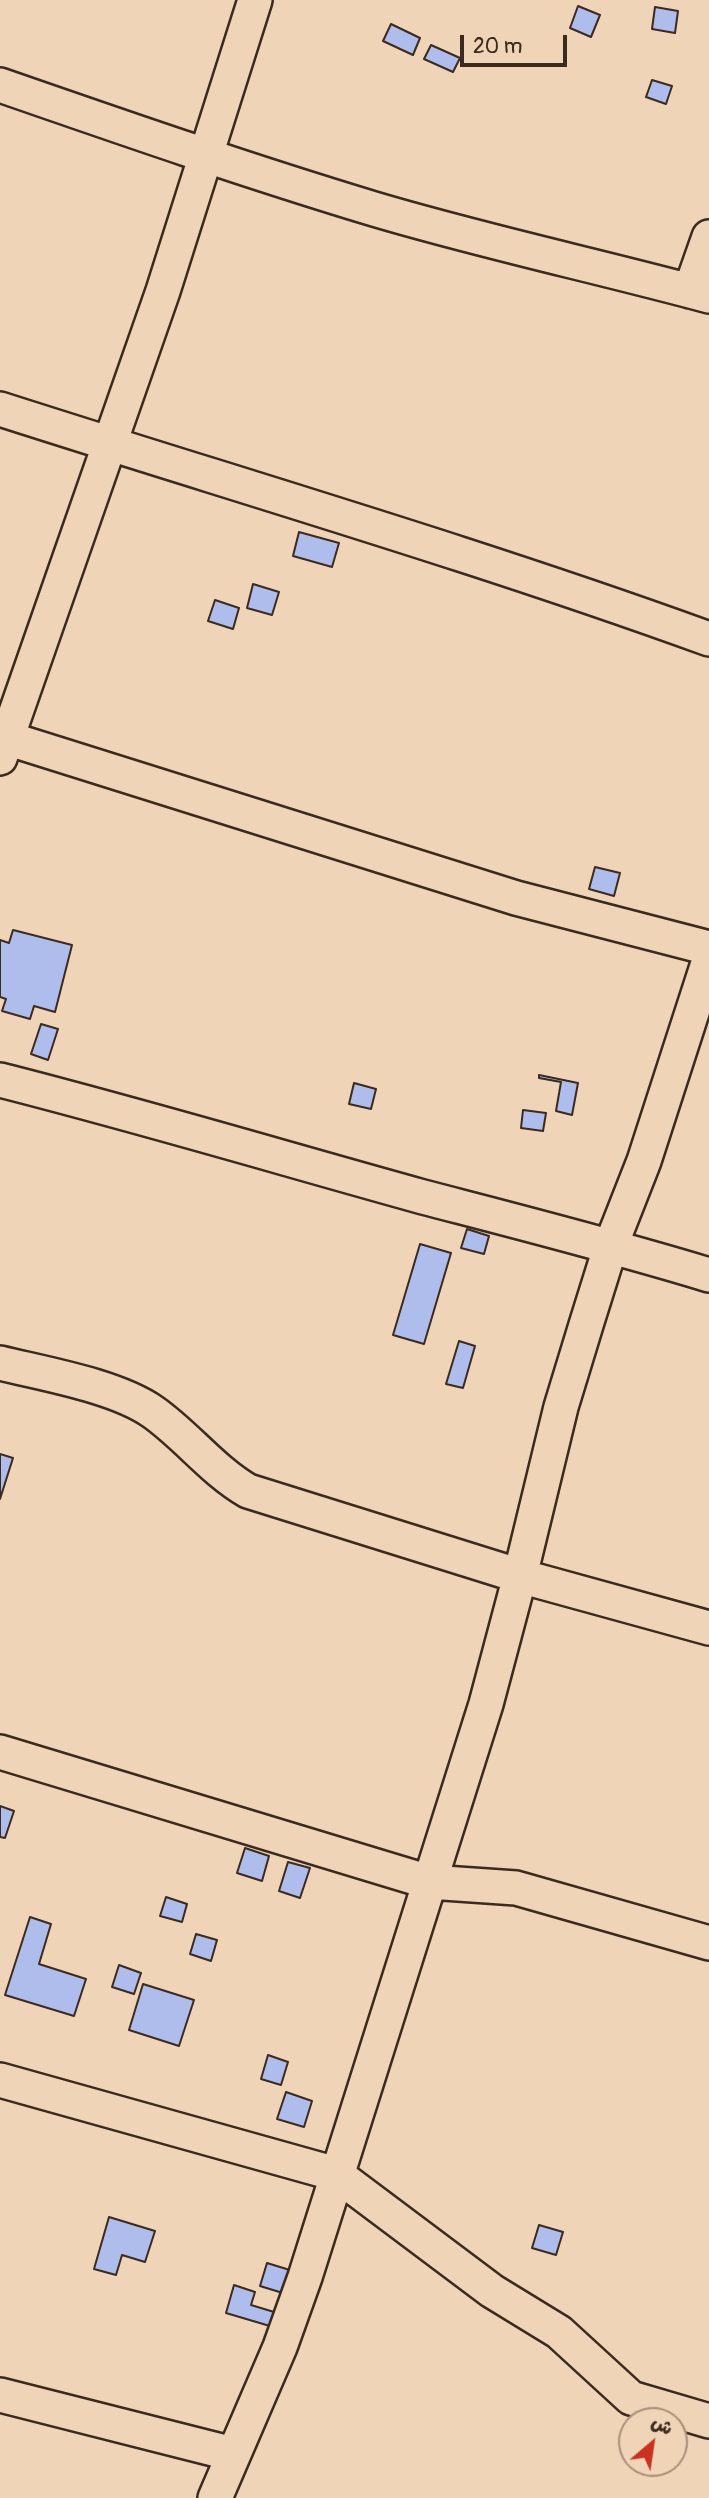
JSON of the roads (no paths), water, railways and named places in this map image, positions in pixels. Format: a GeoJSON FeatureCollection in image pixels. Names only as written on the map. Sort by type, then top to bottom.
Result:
{"type":"FeatureCollection","features":[{"type":"Feature","properties":{"kind":"street"},"geometry":{"type":"LineString","coordinates":[[255,0],[163,290],[62,582],[2,744],[516,898],[709,948]]}},
{"type":"Feature","properties":{"kind":"street"},"geometry":{"type":"LineString","coordinates":[[0,85],[204,156],[401,216],[700,293],[709,237]]}},
{"type":"Feature","properties":{"kind":"street"},"geometry":{"type":"LineString","coordinates":[[0,409],[358,521],[620,606],[709,639]]}},
{"type":"Feature","properties":{"kind":"street"},"geometry":{"type":"LineString","coordinates":[[215,2498],[279,2347],[305,2277],[486,1704],[561,1407],[611,1245],[644,1161],[709,960]]}},
{"type":"Feature","properties":{"kind":"street"},"geometry":{"type":"LineString","coordinates":[[0,1080],[134,1114],[423,1196],[611,1245],[709,1275]]}},
{"type":"Feature","properties":{"kind":"street"},"geometry":{"type":"LineString","coordinates":[[0,1363],[113,1392],[136,1401],[155,1413],[231,1481],[248,1491],[520,1576],[709,1628]]}},
{"type":"Feature","properties":{"kind":"street"},"geometry":{"type":"LineString","coordinates":[[0,1752],[429,1882],[516,1888],[709,1943]]}},
{"type":"Feature","properties":{"kind":"street"},"geometry":{"type":"LineString","coordinates":[[0,2080],[336,2174],[492,2291],[559,2332],[631,2398],[709,2421]]}},
{"type":"Feature","properties":{"kind":"street"},"geometry":{"type":"LineString","coordinates":[[0,2395],[233,2454]]}}]}
